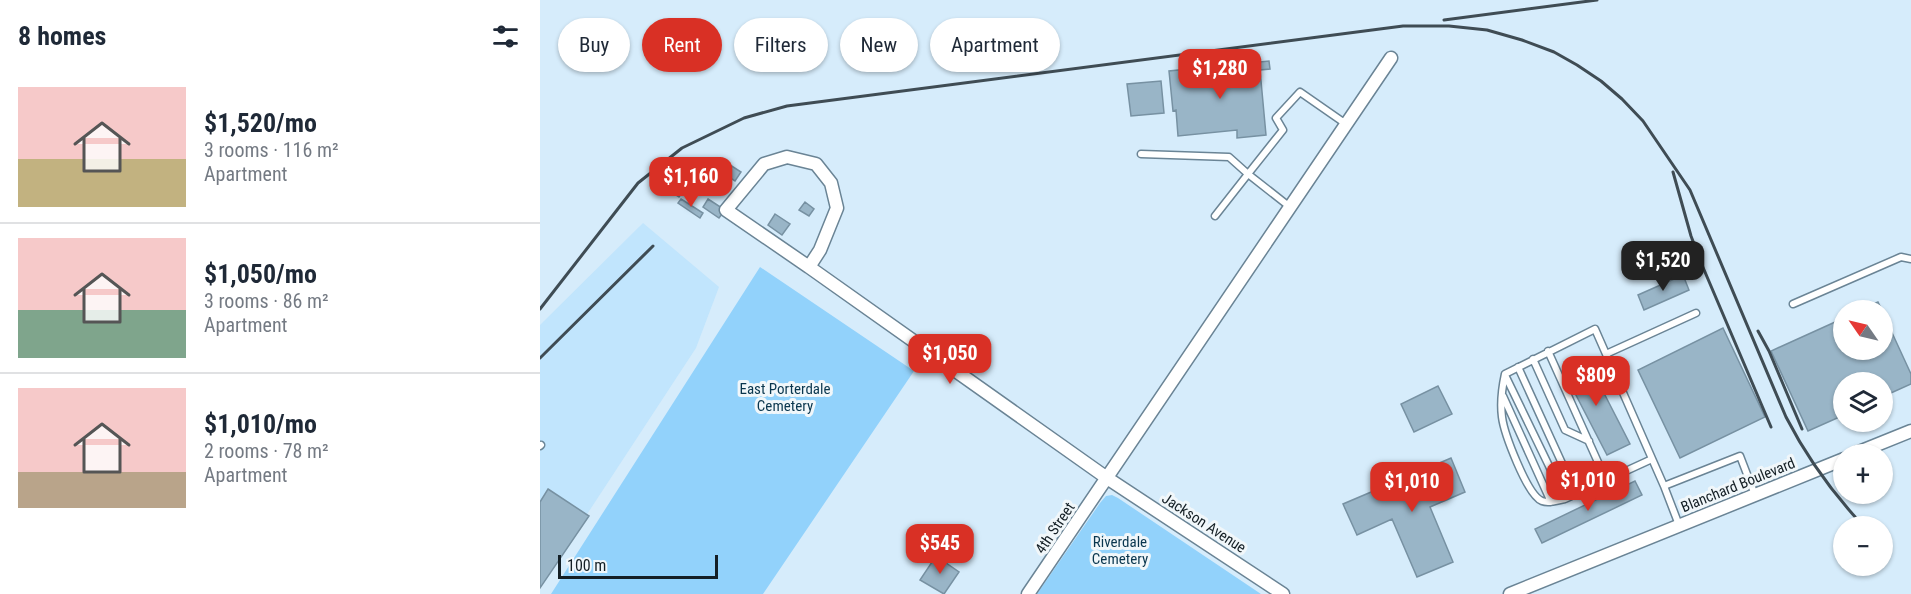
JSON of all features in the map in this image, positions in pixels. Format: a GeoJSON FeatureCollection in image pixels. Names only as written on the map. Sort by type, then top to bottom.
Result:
{"type":"FeatureCollection","features":[{"type":"Feature","properties":{"kind":"street","name":"4th Street"},"geometry":{"type":"LineString","coordinates":[[1028,594],[1390,58]]}},
{"type":"Feature","properties":{"kind":"street","name":"Jackson Avenue"},"geometry":{"type":"LineString","coordinates":[[809,267],[820,250],[837,208],[831,183],[816,164],[787,157],[764,164],[726,210],[1107,478],[1283,594]]}},
{"type":"Feature","properties":{"kind":"street"},"geometry":{"type":"LineString","coordinates":[[1879,444],[1911,431]]}},
{"type":"Feature","properties":{"kind":"street","name":"Blanchard Boulevard"},"geometry":{"type":"LineString","coordinates":[[1510,594],[1833,463]]}},
{"type":"Feature","properties":{"kind":"lane"},"geometry":{"type":"LineString","coordinates":[[1215,216],[1283,130],[1276,118],[1300,92],[1346,124]]}},
{"type":"Feature","properties":{"kind":"lane"},"geometry":{"type":"LineString","coordinates":[[1141,154],[1229,157],[1290,207]]}},
{"type":"Feature","properties":{"kind":"lane"},"geometry":{"type":"LineString","coordinates":[[1793,304],[1901,257],[1911,259]]}},
{"type":"Feature","properties":{"kind":"lane"},"geometry":{"type":"LineString","coordinates":[[1606,354],[1696,313]]}},
{"type":"Feature","properties":{"kind":"lane"},"geometry":{"type":"LineString","coordinates":[[1652,459],[1565,499],[1551,502],[1541,501],[1531,491],[1507,438],[1502,416],[1501,393],[1505,374],[1595,329],[1664,486],[1679,525]]}},
{"type":"Feature","properties":{"kind":"lane"},"geometry":{"type":"LineString","coordinates":[[1548,351],[1606,480]]}},
{"type":"Feature","properties":{"kind":"lane"},"geometry":{"type":"LineString","coordinates":[[1533,359],[1565,430],[1589,441]]}},
{"type":"Feature","properties":{"kind":"lane"},"geometry":{"type":"LineString","coordinates":[[1518,367],[1576,494]]}},
{"type":"Feature","properties":{"kind":"lane"},"geometry":{"type":"LineString","coordinates":[[1505,374],[1565,499]]}},
{"type":"Feature","properties":{"kind":"lane"},"geometry":{"type":"LineString","coordinates":[[1501,393],[1551,502]]}},
{"type":"Feature","properties":{"kind":"lane"},"geometry":{"type":"LineString","coordinates":[[1664,486],[1740,456],[1755,495]]}},
{"type":"Feature","properties":{"kind":"shaded area"},"geometry":{"type":"Polygon","coordinates":[[[643,223],[719,287],[696,348],[540,586],[540,325],[643,223]]]}},
{"type":"Feature","properties":{"kind":"green space","name":"East Porterdale Cemetery"},"geometry":{"type":"Polygon","coordinates":[[[760,267],[914,371],[763,594],[551,594],[760,267]]]}},
{"type":"Feature","properties":{"kind":"green space","name":"Riverdale Cemetery"},"geometry":{"type":"Polygon","coordinates":[[[1112,495],[1261,594],[1037,594],[1100,503],[1106,496],[1112,495]]]}},
{"type":"Feature","properties":{"kind":"building"},"geometry":{"type":"Polygon","coordinates":[[[1269,61],[1270,69],[1260,70],[1266,135],[1237,138],[1237,130],[1178,136],[1169,71],[1269,61]]]}},
{"type":"Feature","properties":{"kind":"building"},"geometry":{"type":"Polygon","coordinates":[[[1161,81],[1164,113],[1131,116],[1127,84],[1161,81]]]}},
{"type":"Feature","properties":{"kind":"building"},"geometry":{"type":"Polygon","coordinates":[[[727,163],[741,172],[735,181],[721,172],[727,163]]]}},
{"type":"Feature","properties":{"kind":"building"},"geometry":{"type":"Polygon","coordinates":[[[691,166],[697,171],[679,197],[673,193],[691,166]]]}},
{"type":"Feature","properties":{"kind":"building"},"geometry":{"type":"Polygon","coordinates":[[[708,171],[718,178],[713,186],[703,179],[708,171]]]}},
{"type":"Feature","properties":{"kind":"building"},"geometry":{"type":"Polygon","coordinates":[[[681,199],[703,213],[700,218],[678,203],[681,199]]]}},
{"type":"Feature","properties":{"kind":"building"},"geometry":{"type":"Polygon","coordinates":[[[708,199],[725,210],[719,218],[703,207],[708,199]]]}},
{"type":"Feature","properties":{"kind":"building"},"geometry":{"type":"Polygon","coordinates":[[[805,202],[814,209],[809,216],[799,210],[805,202]]]}},
{"type":"Feature","properties":{"kind":"building"},"geometry":{"type":"Polygon","coordinates":[[[775,214],[790,224],[782,235],[768,225],[775,214]]]}},
{"type":"Feature","properties":{"kind":"building"},"geometry":{"type":"Polygon","coordinates":[[[1683,275],[1689,290],[1644,310],[1638,295],[1683,275]]]}},
{"type":"Feature","properties":{"kind":"building"},"geometry":{"type":"Polygon","coordinates":[[[1833,323],[1833,360],[1893,360],[1893,335],[1911,374],[1911,384],[1893,392],[1893,372],[1833,372],[1833,420],[1808,431],[1771,351],[1833,323]]]}},
{"type":"Feature","properties":{"kind":"building"},"geometry":{"type":"Polygon","coordinates":[[[1723,328],[1765,417],[1680,458],[1638,370],[1723,328]]]}},
{"type":"Feature","properties":{"kind":"building"},"geometry":{"type":"Polygon","coordinates":[[[1586,358],[1630,444],[1607,455],[1563,370],[1586,358]]]}},
{"type":"Feature","properties":{"kind":"building"},"geometry":{"type":"Polygon","coordinates":[[[1438,386],[1452,414],[1414,432],[1401,404],[1438,386]]]}},
{"type":"Feature","properties":{"kind":"building"},"geometry":{"type":"Polygon","coordinates":[[[1451,458],[1465,492],[1430,507],[1453,562],[1417,577],[1392,519],[1357,535],[1343,504],[1451,458]]]}},
{"type":"Feature","properties":{"kind":"building"},"geometry":{"type":"Polygon","coordinates":[[[1635,481],[1642,495],[1542,543],[1535,529],[1635,481]]]}},
{"type":"Feature","properties":{"kind":"building"},"geometry":{"type":"Polygon","coordinates":[[[548,489],[589,516],[540,588],[540,502],[548,489]]]}},
{"type":"Feature","properties":{"kind":"building"},"geometry":{"type":"Polygon","coordinates":[[[936,556],[959,572],[944,594],[920,580],[936,556]]]}},
{"type":"Feature","properties":{"kind":"railway"},"geometry":{"type":"LineString","coordinates":[[1444,20],[1597,0]]}},
{"type":"Feature","properties":{"kind":"railway"},"geometry":{"type":"LineString","coordinates":[[540,309],[638,183],[682,148],[744,118],[787,106],[1403,26],[1449,26],[1487,30],[1554,52],[1577,65],[1601,81],[1643,121],[1690,190],[1793,431],[1818,470],[1854,516]]}},
{"type":"Feature","properties":{"kind":"railway"},"geometry":{"type":"LineString","coordinates":[[1673,172],[1691,236],[1702,265],[1771,427]]}},
{"type":"Feature","properties":{"kind":"railway"},"geometry":{"type":"LineString","coordinates":[[540,358],[653,246]]}},
{"type":"Feature","properties":{"kind":"railway"},"geometry":{"type":"LineString","coordinates":[[1758,331],[1769,351],[1802,429]]}}]}
